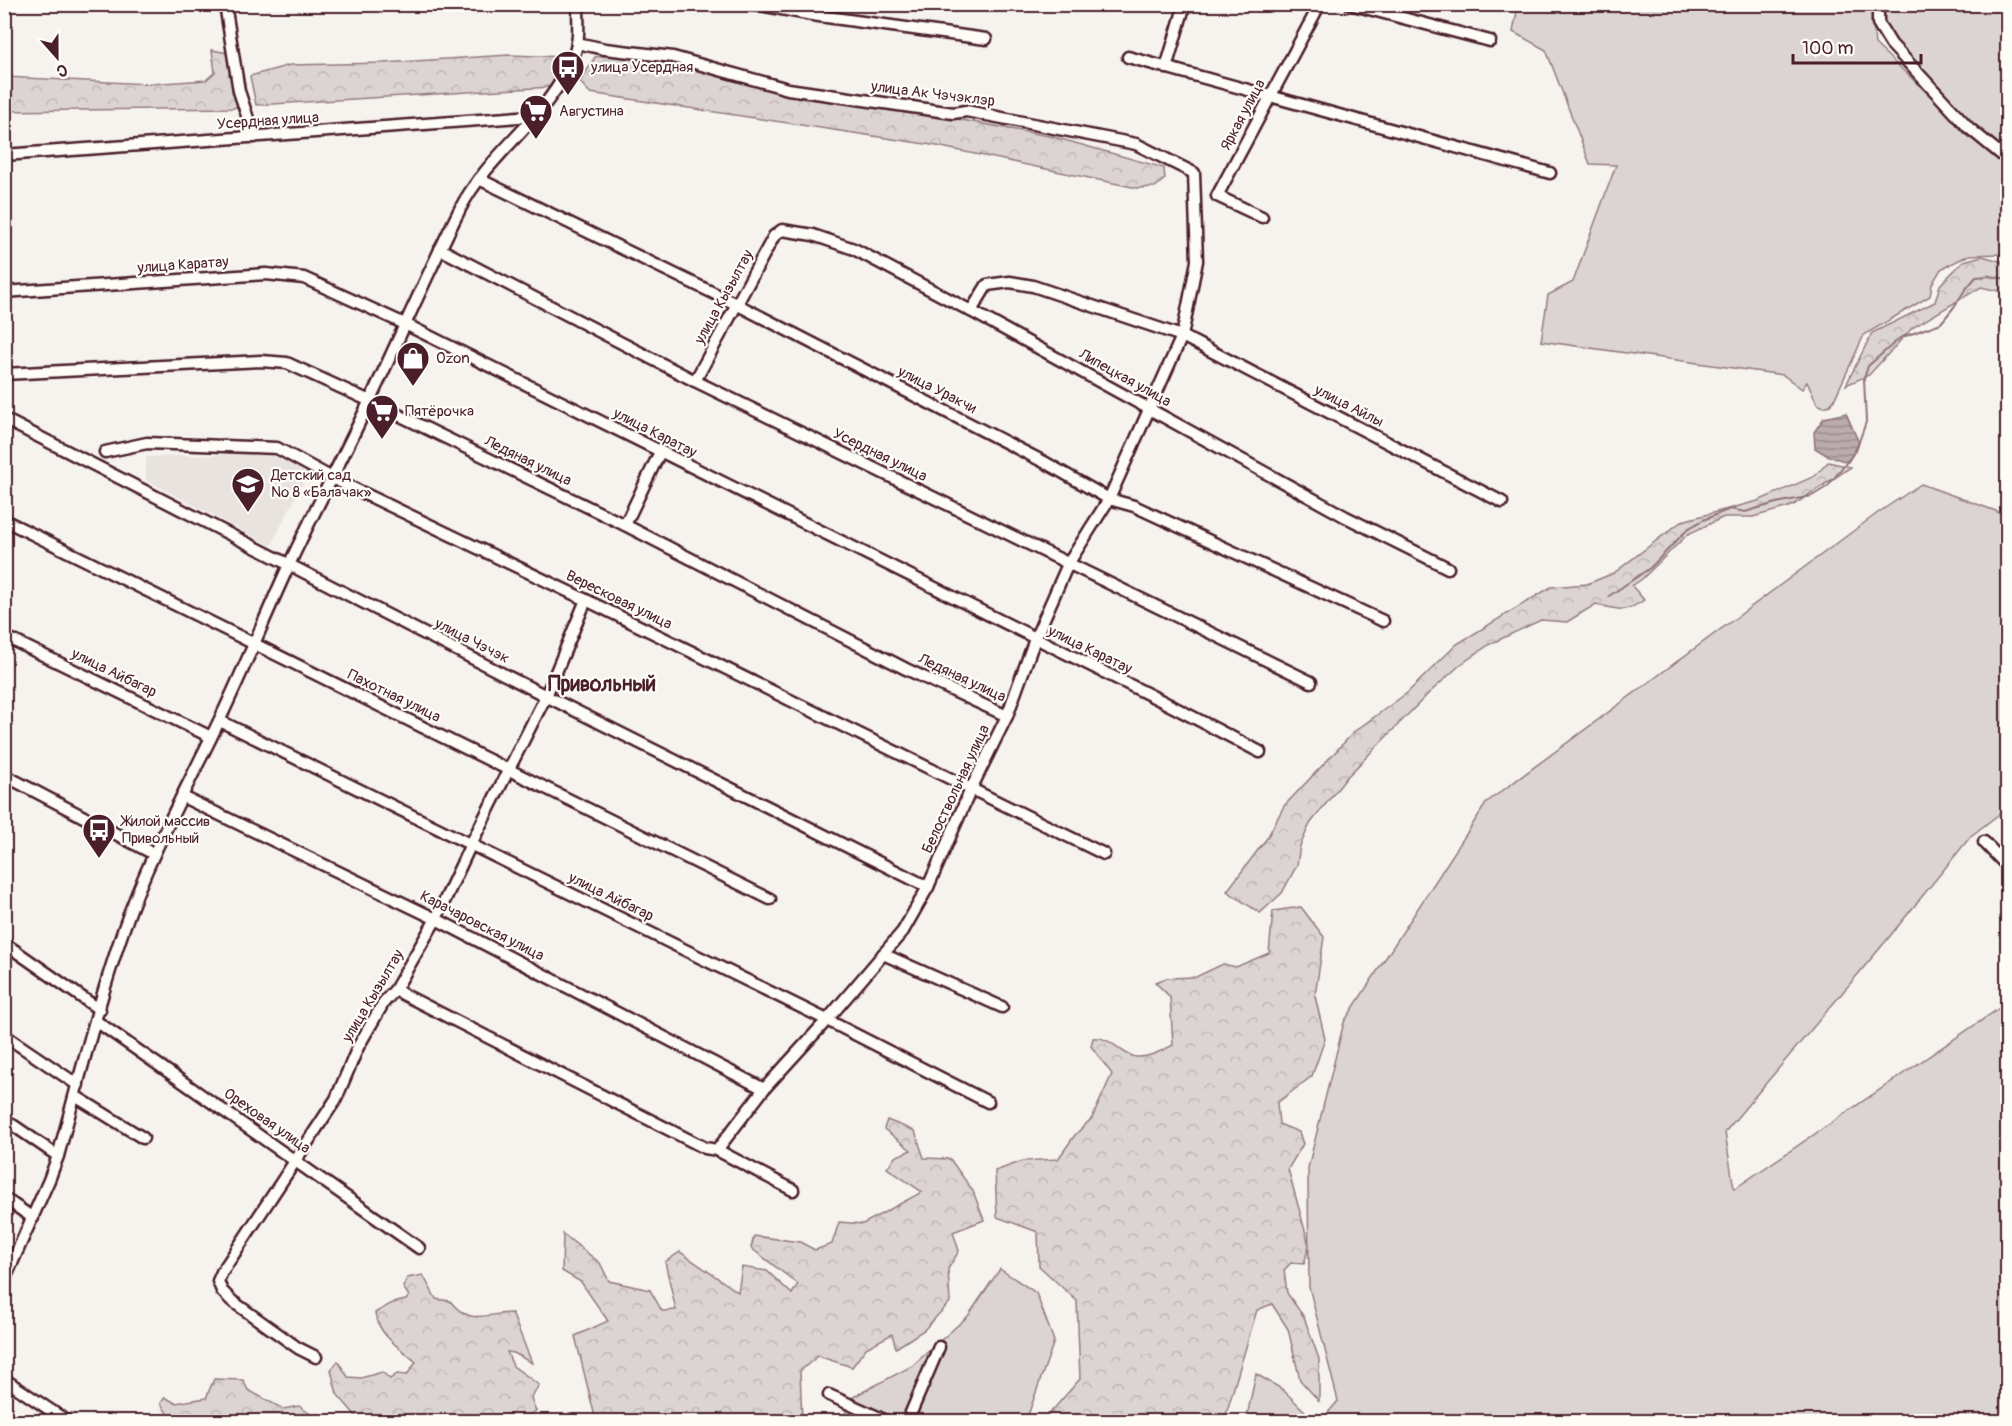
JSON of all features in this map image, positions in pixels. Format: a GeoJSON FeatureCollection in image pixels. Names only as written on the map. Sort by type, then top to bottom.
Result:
{"type":"FeatureCollection","features":[{"type":"Feature","properties":{"kind":"street"},"geometry":{"type":"LineString","coordinates":[[225,4],[239,91],[254,137]]}},
{"type":"Feature","properties":{"kind":"street"},"geometry":{"type":"LineString","coordinates":[[4,1281],[58,1156],[124,927],[154,854],[220,721],[289,565],[370,401],[464,201],[479,179],[556,88],[567,70],[577,43],[578,4]]}},
{"type":"Feature","properties":{"kind":"street"},"geometry":{"type":"LineString","coordinates":[[755,4],[812,15],[986,39]]}},
{"type":"Feature","properties":{"kind":"street"},"geometry":{"type":"LineString","coordinates":[[1166,68],[1185,4]]}},
{"type":"Feature","properties":{"kind":"street","name":"Яркая улица"},"geometry":{"type":"LineString","coordinates":[[1262,217],[1217,196],[1320,4]]}},
{"type":"Feature","properties":{"kind":"street"},"geometry":{"type":"LineString","coordinates":[[1350,4],[1490,41]]}},
{"type":"Feature","properties":{"kind":"street"},"geometry":{"type":"LineString","coordinates":[[1878,4],[1878,23],[1891,45],[1962,121],[2007,160]]}},
{"type":"Feature","properties":{"kind":"street","name":"улица Ак Чэчэклэр"},"geometry":{"type":"LineString","coordinates":[[577,43],[605,49],[673,57],[788,88],[953,113],[966,111],[1136,144],[1194,173],[1197,261]]}},
{"type":"Feature","properties":{"kind":"street"},"geometry":{"type":"LineString","coordinates":[[1128,57],[1550,173]]}},
{"type":"Feature","properties":{"kind":"street","name":"Усердная улица"},"geometry":{"type":"LineString","coordinates":[[4,155],[533,116]]}},
{"type":"Feature","properties":{"kind":"street","name":"улица Уракчи"},"geometry":{"type":"LineString","coordinates":[[479,179],[736,304],[1046,463],[1109,499],[1134,506],[1383,621]]}},
{"type":"Feature","properties":{"kind":"street","name":"улица Кызылтау"},"geometry":{"type":"LineString","coordinates":[[695,381],[774,236],[782,230]]}},
{"type":"Feature","properties":{"kind":"street","name":"Липецкая улица"},"geometry":{"type":"LineString","coordinates":[[782,230],[813,235],[854,249],[1149,408],[1346,518],[1448,568]]}},
{"type":"Feature","properties":{"kind":"street","name":"Усердная улица"},"geometry":{"type":"LineString","coordinates":[[440,249],[695,381],[1311,682]]}},
{"type":"Feature","properties":{"kind":"street","name":"Белоствольная улица"},"geometry":{"type":"LineString","coordinates":[[717,1150],[764,1089],[903,931],[928,887],[971,789],[1007,716],[1035,639],[1068,564],[1109,499],[1182,336],[1197,261]]}},
{"type":"Feature","properties":{"kind":"street","name":"улица Каратау"},"geometry":{"type":"LineString","coordinates":[[4,292],[266,274],[304,278],[405,324],[1260,752]]}},
{"type":"Feature","properties":{"kind":"street","name":"улица Айлы"},"geometry":{"type":"LineString","coordinates":[[971,311],[987,285],[1010,282],[1064,295],[1182,336],[1502,501]]}},
{"type":"Feature","properties":{"kind":"street","name":"Ледяная улица"},"geometry":{"type":"LineString","coordinates":[[4,374],[261,361],[287,363],[625,525],[906,669],[1007,716]]}},
{"type":"Feature","properties":{"kind":"street","name":"улица Чэчэк"},"geometry":{"type":"LineString","coordinates":[[4,419],[546,696],[928,887]]}},
{"type":"Feature","properties":{"kind":"street","name":"Вересковая улица"},"geometry":{"type":"LineString","coordinates":[[105,452],[147,443],[277,448],[332,478],[1104,854]]}},
{"type":"Feature","properties":{"kind":"street"},"geometry":{"type":"LineString","coordinates":[[625,525],[660,452]]}},
{"type":"Feature","properties":{"kind":"street","name":"Пахотная улица"},"geometry":{"type":"LineString","coordinates":[[4,520],[770,899]]}},
{"type":"Feature","properties":{"kind":"street","name":"улица Кызылтау"},"geometry":{"type":"LineString","coordinates":[[316,1357],[298,1348],[232,1301],[222,1291],[218,1281],[336,1099],[358,1047],[384,1002],[395,990],[436,919],[546,696],[586,600]]}},
{"type":"Feature","properties":{"kind":"street","name":"улица Айбагар"},"geometry":{"type":"LineString","coordinates":[[4,636],[211,737]]}},
{"type":"Feature","properties":{"kind":"street","name":"улица Айбагар"},"geometry":{"type":"LineString","coordinates":[[220,721],[827,1020],[987,1102]]}},
{"type":"Feature","properties":{"kind":"street"},"geometry":{"type":"LineString","coordinates":[[4,775],[154,854]]}},
{"type":"Feature","properties":{"kind":"street","name":"Карачаровская улица"},"geometry":{"type":"LineString","coordinates":[[183,797],[436,919],[764,1089]]}},
{"type":"Feature","properties":{"kind":"street"},"geometry":{"type":"LineString","coordinates":[[1984,842],[2007,867]]}},
{"type":"Feature","properties":{"kind":"street","name":"Ореховая улица"},"geometry":{"type":"LineString","coordinates":[[4,943],[98,1015],[419,1248]]}},
{"type":"Feature","properties":{"kind":"street"},"geometry":{"type":"LineString","coordinates":[[883,954],[1002,1007]]}},
{"type":"Feature","properties":{"kind":"street"},"geometry":{"type":"LineString","coordinates":[[395,990],[705,1148],[717,1150],[793,1190]]}},
{"type":"Feature","properties":{"kind":"street"},"geometry":{"type":"LineString","coordinates":[[4,1035],[143,1138]]}},
{"type":"Feature","properties":{"kind":"street"},"geometry":{"type":"LineString","coordinates":[[4,1119],[58,1156]]}},
{"type":"Feature","properties":{"kind":"street"},"geometry":{"type":"LineString","coordinates":[[4,1198],[33,1218]]}},
{"type":"Feature","properties":{"kind":"street"},"geometry":{"type":"LineString","coordinates":[[907,1422],[939,1347]]}},
{"type":"Feature","properties":{"kind":"street"},"geometry":{"type":"LineString","coordinates":[[4,1379],[68,1422]]}},
{"type":"Feature","properties":{"kind":"street"},"geometry":{"type":"LineString","coordinates":[[829,1395],[889,1422]]}},
{"type":"Feature","properties":{"kind":"shaded area"},"geometry":{"type":"Polygon","coordinates":[[[1846,413],[1859,443],[1848,462],[1828,456],[1815,448],[1814,432],[1824,418],[1846,413]]]}},
{"type":"Feature","properties":{"kind":"shaded area","name":"Детский сад № 8 «Балачак»"},"geometry":{"type":"Polygon","coordinates":[[[267,453],[309,471],[271,546],[146,480],[146,457],[267,453]]]}},
{"type":"Feature","properties":{"kind":"green space"},"geometry":{"type":"Polygon","coordinates":[[[1518,5],[2007,5],[2007,163],[1913,74],[1872,13],[1875,44],[2007,168],[2007,256],[2003,254],[1969,255],[1941,269],[1932,284],[1930,296],[1864,335],[1834,400],[1830,405],[1824,407],[1817,404],[1807,382],[1802,389],[1783,375],[1541,341],[1548,295],[1573,282],[1616,165],[1590,164],[1546,50],[1513,32],[1518,5]]]}},
{"type":"Feature","properties":{"kind":"green space"},"geometry":{"type":"Polygon","coordinates":[[[212,50],[228,53],[245,102],[234,108],[5,111],[5,77],[149,84],[206,80],[215,72],[212,50]]]}},
{"type":"Feature","properties":{"kind":"green space"},"geometry":{"type":"Polygon","coordinates":[[[509,55],[567,57],[563,69],[551,87],[256,105],[250,76],[290,65],[383,63],[509,55]]]}},
{"type":"Feature","properties":{"kind":"green space"},"geometry":{"type":"Polygon","coordinates":[[[611,55],[716,71],[808,99],[903,109],[1054,137],[1164,168],[1165,179],[1155,187],[1137,188],[932,145],[590,93],[580,82],[595,57],[611,55]]]}},
{"type":"Feature","properties":{"kind":"green space"},"geometry":{"type":"Polygon","coordinates":[[[1982,256],[2007,263],[2007,293],[1981,287],[1912,328],[1869,375],[1846,385],[1872,333],[1935,302],[1940,285],[1964,261],[1982,256]]]}},
{"type":"Feature","properties":{"kind":"green space"},"geometry":{"type":"Polygon","coordinates":[[[1828,462],[1851,467],[1792,506],[1753,517],[1724,517],[1688,534],[1632,586],[1644,600],[1638,604],[1621,609],[1596,604],[1567,622],[1541,620],[1490,644],[1460,665],[1427,695],[1347,777],[1310,824],[1300,846],[1297,865],[1282,893],[1260,913],[1227,891],[1267,838],[1284,806],[1355,731],[1407,693],[1457,644],[1551,587],[1587,584],[1614,573],[1682,521],[1758,501],[1815,476],[1828,462]]]}},
{"type":"Feature","properties":{"kind":"green space"},"geometry":{"type":"Polygon","coordinates":[[[1921,484],[2007,517],[2007,808],[1971,836],[1725,1132],[1734,1189],[2007,1003],[2007,1421],[1320,1422],[1338,1401],[1309,1287],[1308,1168],[1344,1022],[1487,802],[1879,512],[1921,484]]]}},
{"type":"Feature","properties":{"kind":"green space"},"geometry":{"type":"Polygon","coordinates":[[[1301,907],[1324,937],[1315,996],[1325,1039],[1312,1076],[1277,1103],[1279,1124],[1299,1132],[1303,1144],[1288,1169],[1309,1245],[1304,1264],[1291,1263],[1284,1270],[1287,1293],[1304,1317],[1319,1359],[1319,1401],[1300,1380],[1288,1329],[1272,1304],[1257,1310],[1224,1421],[1043,1421],[1080,1379],[1077,1301],[1039,1266],[1038,1232],[997,1217],[995,1171],[1023,1161],[1058,1159],[1075,1135],[1092,1118],[1112,1074],[1091,1046],[1093,1038],[1105,1040],[1130,1056],[1136,1057],[1151,1055],[1173,1045],[1170,997],[1155,982],[1167,978],[1196,977],[1223,964],[1236,967],[1269,953],[1273,911],[1301,907]]]}},
{"type":"Feature","properties":{"kind":"green space"},"geometry":{"type":"Polygon","coordinates":[[[887,1120],[915,1131],[924,1158],[950,1159],[973,1191],[984,1220],[953,1232],[959,1251],[948,1269],[950,1302],[924,1330],[896,1348],[892,1334],[866,1348],[852,1367],[818,1356],[800,1371],[802,1421],[596,1421],[575,1336],[608,1321],[581,1282],[562,1271],[563,1234],[600,1263],[609,1281],[650,1290],[662,1311],[676,1310],[665,1262],[680,1252],[738,1292],[742,1267],[767,1271],[792,1294],[798,1284],[751,1248],[754,1236],[800,1242],[815,1250],[832,1244],[839,1222],[863,1224],[922,1192],[887,1168],[895,1157],[911,1150],[884,1129],[887,1120]]]}},
{"type":"Feature","properties":{"kind":"green space"},"geometry":{"type":"Polygon","coordinates":[[[1000,1269],[1036,1293],[1054,1341],[1026,1421],[841,1422],[853,1397],[912,1366],[968,1316],[1000,1269]]]}},
{"type":"Feature","properties":{"kind":"green space"},"geometry":{"type":"Polygon","coordinates":[[[423,1275],[436,1299],[450,1301],[465,1314],[479,1317],[512,1313],[532,1363],[514,1353],[507,1352],[513,1366],[539,1385],[531,1398],[536,1411],[522,1421],[352,1421],[356,1416],[337,1394],[331,1370],[338,1361],[348,1377],[361,1378],[382,1372],[390,1379],[397,1374],[407,1375],[416,1362],[385,1335],[375,1313],[392,1303],[406,1300],[409,1296],[403,1287],[407,1278],[423,1275]]]}},
{"type":"Feature","properties":{"kind":"green space"},"geometry":{"type":"Polygon","coordinates":[[[1256,1374],[1282,1389],[1315,1421],[1246,1421],[1256,1374]]]}},
{"type":"Feature","properties":{"kind":"green space"},"geometry":{"type":"Polygon","coordinates":[[[214,1379],[243,1380],[248,1390],[283,1409],[299,1406],[320,1421],[166,1421],[169,1417],[161,1403],[165,1397],[175,1403],[206,1398],[214,1379]]]}},
{"type":"Feature","properties":{"kind":"waterway"},"geometry":{"type":"LineString","coordinates":[[1609,596],[1650,568],[1689,528],[1703,520],[1730,509],[1745,512],[1812,496],[1828,486],[1856,450],[1866,422],[1864,379],[1868,366],[1900,338],[1941,323],[1976,277],[1989,276],[2008,279]]}},
{"type":"Feature","properties":{"kind":"place","name":"улица Усердная"},"geometry":{"type":"Point","coordinates":[568,96]}},
{"type":"Feature","properties":{"kind":"place","name":"Августина"},"geometry":{"type":"Point","coordinates":[536,140]}},
{"type":"Feature","properties":{"kind":"place","name":"Ozon"},"geometry":{"type":"Point","coordinates":[413,387]}},
{"type":"Feature","properties":{"kind":"place","name":"Пятёрочка"},"geometry":{"type":"Point","coordinates":[382,440]}},
{"type":"Feature","properties":{"kind":"place","name":"Детский сад № 8 «Балачак»"},"geometry":{"type":"Point","coordinates":[248,513]}},
{"type":"Feature","properties":{"kind":"place","name":"Жилой массив Привольный"},"geometry":{"type":"Point","coordinates":[99,859]}},
{"type":"Feature","properties":{"kind":"district","name":"Привольный"},"geometry":{"type":"Point","coordinates":[602,684]}}]}
